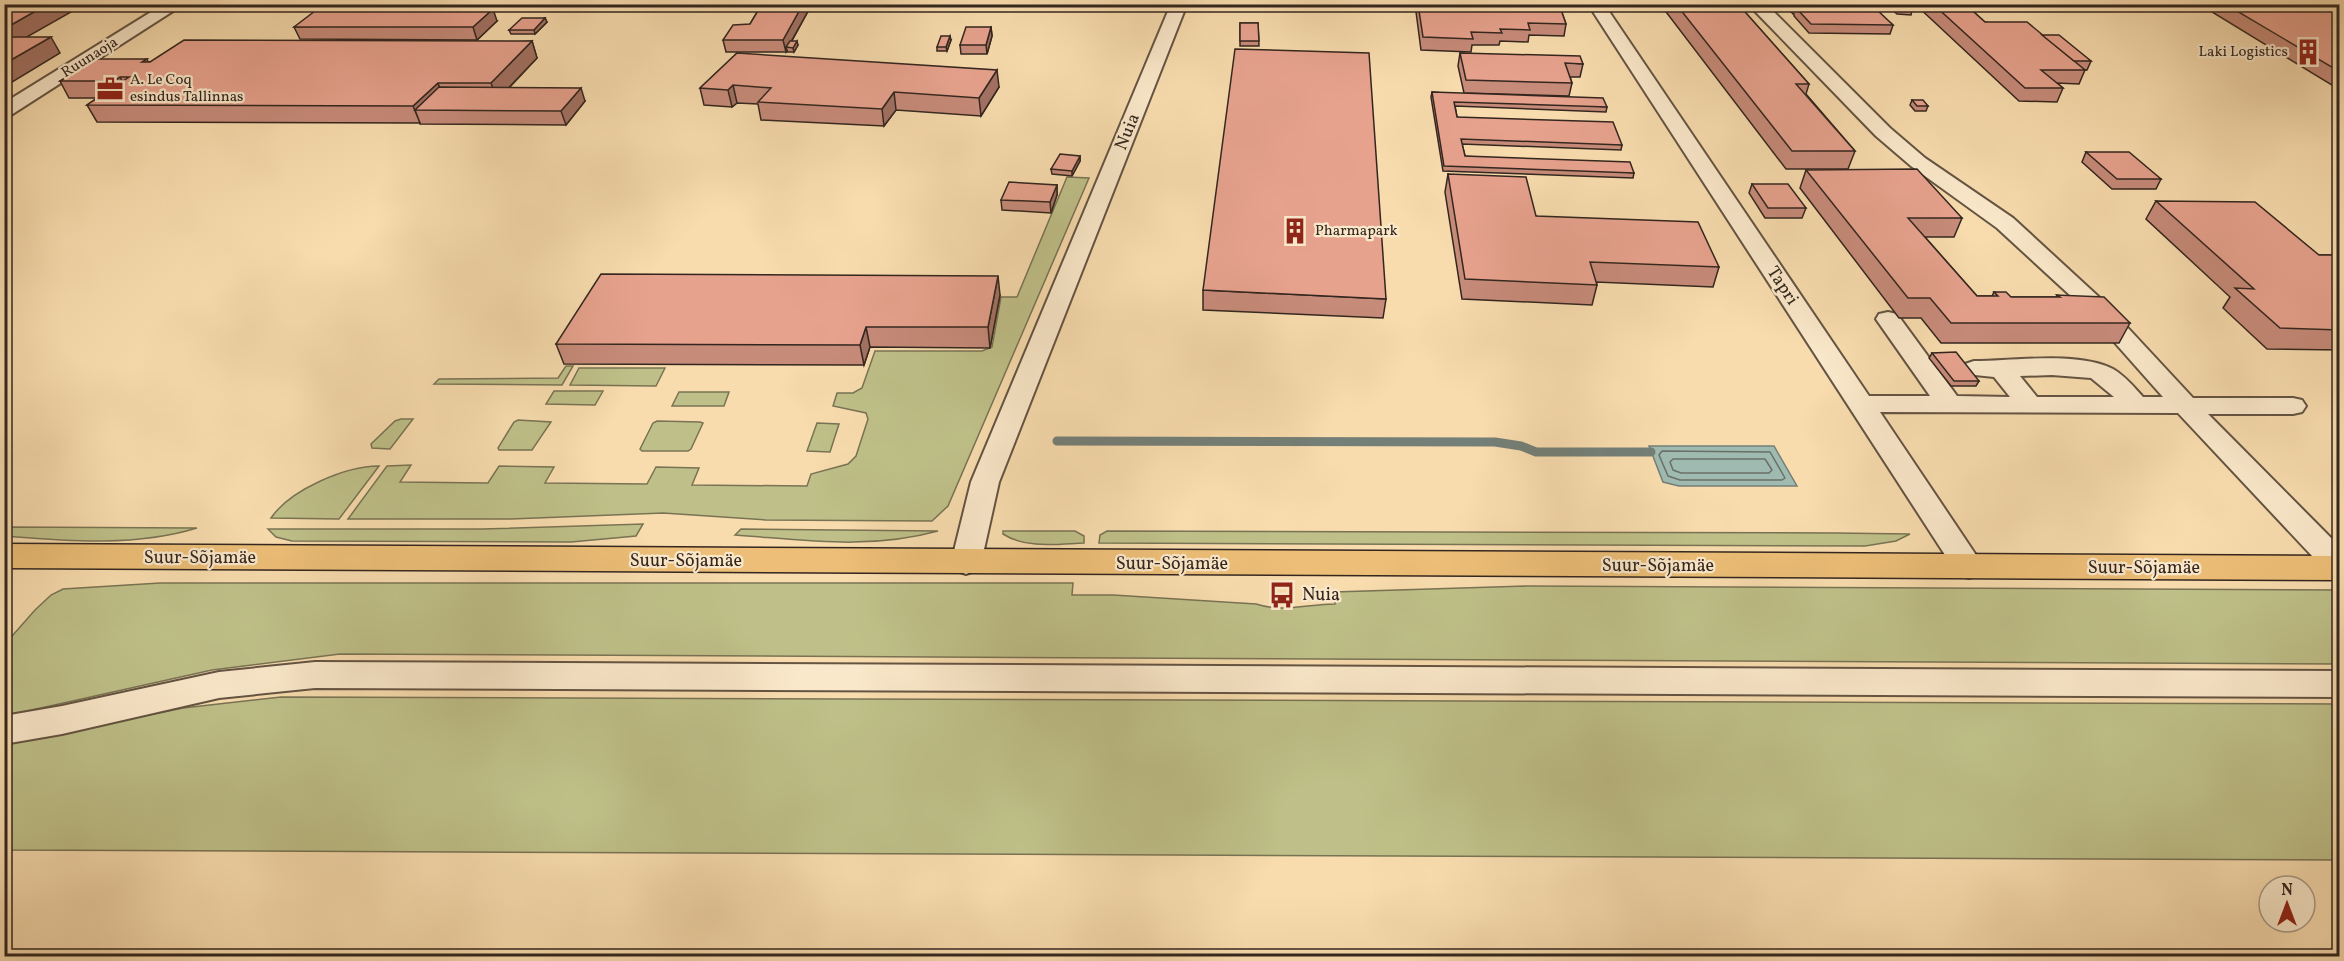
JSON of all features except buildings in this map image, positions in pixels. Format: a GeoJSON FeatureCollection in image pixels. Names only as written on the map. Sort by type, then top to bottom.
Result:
{"type":"FeatureCollection","features":[{"type":"Feature","properties":{"kind":"main road","name":"Suur-Sõjamäe"},"geometry":{"type":"LineString","coordinates":[[4,556],[966,563],[2340,567]]}},
{"type":"Feature","properties":{"kind":"street","name":"Ruunaoja"},"geometry":{"type":"LineString","coordinates":[[4,111],[176,4]]}},
{"type":"Feature","properties":{"kind":"street","name":"Nuia"},"geometry":{"type":"LineString","coordinates":[[966,563],[985,482],[1179,4]]}},
{"type":"Feature","properties":{"kind":"street","name":"Tapri"},"geometry":{"type":"LineString","coordinates":[[1596,4],[1969,567]]}},
{"type":"Feature","properties":{"kind":"street"},"geometry":{"type":"LineString","coordinates":[[1756,4],[1883,132],[1918,162],[2005,224],[2093,304],[2185,405],[2340,567]]}},
{"type":"Feature","properties":{"kind":"street"},"geometry":{"type":"LineString","coordinates":[[1888,319],[1949,404]]}},
{"type":"Feature","properties":{"kind":"street"},"geometry":{"type":"LineString","coordinates":[[1974,369],[2086,369],[2100,373],[2113,381],[2135,405]]}},
{"type":"Feature","properties":{"kind":"street"},"geometry":{"type":"LineString","coordinates":[[2001,369],[2030,405]]}},
{"type":"Feature","properties":{"kind":"street"},"geometry":{"type":"LineString","coordinates":[[1861,404],[2293,406]]}},
{"type":"Feature","properties":{"kind":"street"},"geometry":{"type":"LineString","coordinates":[[4,730],[62,720],[219,685],[315,675],[2340,684]]}},
{"type":"Feature","properties":{"kind":"green space"},"geometry":{"type":"Polygon","coordinates":[[[1067,177],[1089,178],[948,506],[932,521],[766,520],[663,513],[511,519],[348,519],[387,466],[411,465],[400,482],[488,483],[499,466],[554,467],[545,483],[647,484],[656,467],[699,468],[692,485],[807,486],[811,474],[848,464],[856,456],[868,419],[866,413],[833,406],[837,393],[853,393],[862,388],[875,351],[982,351],[992,347],[1001,297],[1017,297],[1067,177]]]}},
{"type":"Feature","properties":{"kind":"green space"},"geometry":{"type":"Polygon","coordinates":[[[566,366],[573,366],[562,385],[434,384],[439,379],[558,378],[566,366]]]}},
{"type":"Feature","properties":{"kind":"green space"},"geometry":{"type":"Polygon","coordinates":[[[579,368],[665,368],[656,386],[570,385],[579,368]]]}},
{"type":"Feature","properties":{"kind":"green space"},"geometry":{"type":"Polygon","coordinates":[[[554,391],[603,391],[595,405],[546,404],[554,391]]]}},
{"type":"Feature","properties":{"kind":"green space"},"geometry":{"type":"Polygon","coordinates":[[[679,392],[729,392],[724,406],[672,406],[679,392]]]}},
{"type":"Feature","properties":{"kind":"green space"},"geometry":{"type":"Polygon","coordinates":[[[413,419],[390,449],[372,448],[371,444],[395,421],[413,419]]]}},
{"type":"Feature","properties":{"kind":"green space"},"geometry":{"type":"Polygon","coordinates":[[[518,420],[551,422],[532,450],[499,450],[498,448],[514,422],[518,420]]]}},
{"type":"Feature","properties":{"kind":"green space"},"geometry":{"type":"Polygon","coordinates":[[[657,421],[703,423],[688,451],[642,451],[640,449],[653,423],[657,421]]]}},
{"type":"Feature","properties":{"kind":"green space"},"geometry":{"type":"Polygon","coordinates":[[[817,423],[839,424],[830,452],[807,451],[817,423]]]}},
{"type":"Feature","properties":{"kind":"green space"},"geometry":{"type":"Polygon","coordinates":[[[379,466],[339,519],[271,518],[291,498],[319,481],[350,470],[379,466]]]}},
{"type":"Feature","properties":{"kind":"green space"},"geometry":{"type":"Polygon","coordinates":[[[643,524],[636,536],[571,542],[292,541],[276,537],[268,529],[482,529],[643,524]]]}},
{"type":"Feature","properties":{"kind":"green space"},"geometry":{"type":"Polygon","coordinates":[[[5,527],[197,528],[150,538],[101,541],[5,536],[5,527]]]}},
{"type":"Feature","properties":{"kind":"green space"},"geometry":{"type":"Polygon","coordinates":[[[741,529],[938,531],[887,540],[837,542],[735,535],[741,529]]]}},
{"type":"Feature","properties":{"kind":"green space"},"geometry":{"type":"Polygon","coordinates":[[[1003,531],[1075,531],[1084,536],[1084,543],[1032,544],[1012,539],[1003,534],[1003,531]]]}},
{"type":"Feature","properties":{"kind":"green space"},"geometry":{"type":"Polygon","coordinates":[[[1107,531],[1910,534],[1896,541],[1865,546],[1099,543],[1100,535],[1107,531]]]}},
{"type":"Feature","properties":{"kind":"green space"},"geometry":{"type":"Polygon","coordinates":[[[160,583],[1073,583],[1072,595],[1113,595],[1256,604],[1276,608],[1335,604],[1334,592],[1526,586],[2339,590],[2339,664],[340,654],[212,670],[5,716],[5,644],[51,595],[63,589],[160,583]]]}},
{"type":"Feature","properties":{"kind":"green space"},"geometry":{"type":"Polygon","coordinates":[[[281,697],[2339,704],[2339,860],[5,850],[5,744],[183,708],[281,697]]]}},
{"type":"Feature","properties":{"kind":"water"},"geometry":{"type":"Polygon","coordinates":[[[1649,446],[1774,446],[1797,486],[1679,486],[1663,482],[1649,446]]]}},
{"type":"Feature","properties":{"kind":"waterway"},"geometry":{"type":"LineString","coordinates":[[1057,441],[1495,442],[1521,446],[1536,452],[1651,452]]}},
{"type":"Feature","properties":{"kind":"place","name":"Laki Logistics"},"geometry":{"type":"Point","coordinates":[2308,52]}},
{"type":"Feature","properties":{"kind":"place","name":"A. Le Coq esindus Tallinnas"},"geometry":{"type":"Point","coordinates":[110,89]}},
{"type":"Feature","properties":{"kind":"place","name":"Pharmapark"},"geometry":{"type":"Point","coordinates":[1295,231]}},
{"type":"Feature","properties":{"kind":"place","name":"Nuia"},"geometry":{"type":"Point","coordinates":[1282,595]}}]}
